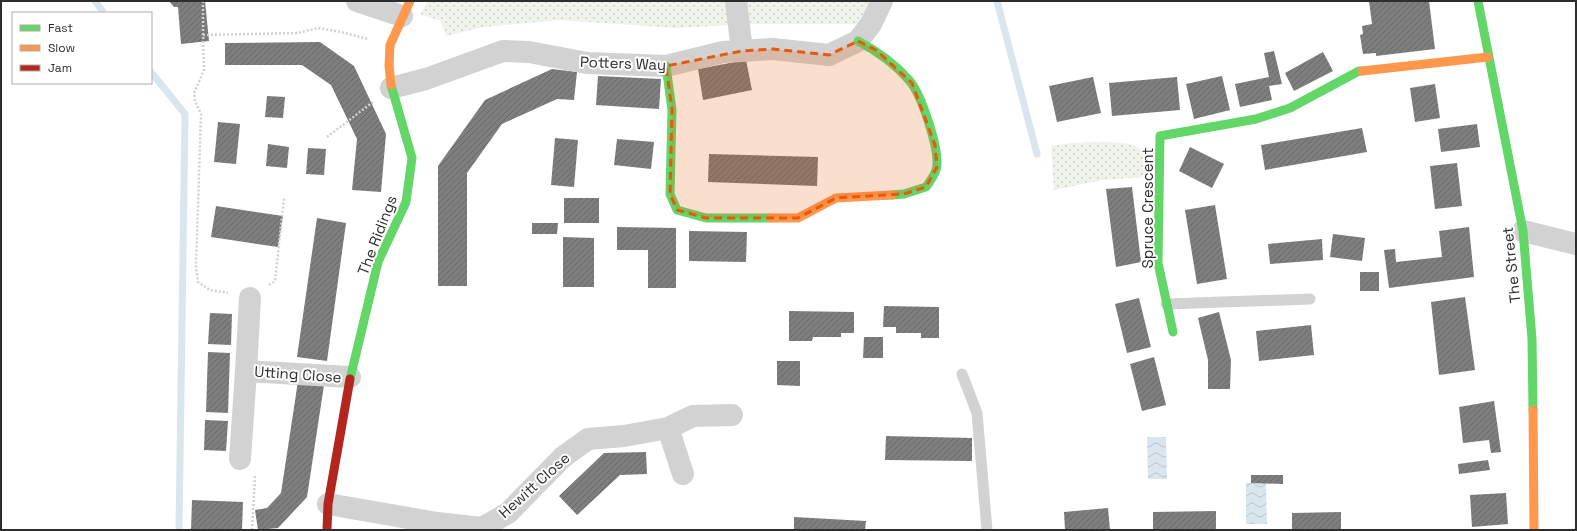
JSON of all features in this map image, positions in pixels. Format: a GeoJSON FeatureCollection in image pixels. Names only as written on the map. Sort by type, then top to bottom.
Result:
{"type":"FeatureCollection","features":[{"type":"Feature","properties":{"kind":"street"},"geometry":{"type":"LineString","coordinates":[[357,1],[406,9]]}},
{"type":"Feature","properties":{"kind":"street"},"geometry":{"type":"LineString","coordinates":[[736,1],[742,50]]}},
{"type":"Feature","properties":{"kind":"street","name":"Potters Way"},"geometry":{"type":"LineString","coordinates":[[391,88],[426,79],[503,51],[529,52],[587,64],[666,66],[723,52],[742,50],[773,49],[829,55],[858,41],[871,24],[882,1]]}},
{"type":"Feature","properties":{"kind":"street","name":"The Street"},"geometry":{"type":"LineString","coordinates":[[1478,1],[1523,231],[1532,339],[1534,530]]}},
{"type":"Feature","properties":{"kind":"street","name":"The Ridings"},"geometry":{"type":"LineString","coordinates":[[327,530],[328,504],[350,377],[378,262],[406,202],[412,158],[391,88],[389,66],[390,45],[406,9]]}},
{"type":"Feature","properties":{"kind":"street"},"geometry":{"type":"LineString","coordinates":[[666,66],[672,110],[670,194],[677,210],[706,218],[798,218],[836,198],[904,194],[926,187],[937,167],[935,145],[925,112],[912,83],[876,50],[858,41]]}},
{"type":"Feature","properties":{"kind":"street","name":"Spruce Crescent"},"geometry":{"type":"LineString","coordinates":[[1173,332],[1158,263],[1160,136],[1262,117],[1290,108],[1359,71],[1488,57]]}},
{"type":"Feature","properties":{"kind":"street"},"geometry":{"type":"LineString","coordinates":[[1523,231],[1576,244]]}},
{"type":"Feature","properties":{"kind":"street","name":"Utting Close"},"geometry":{"type":"LineString","coordinates":[[248,465],[246,371],[250,298]]}},
{"type":"Feature","properties":{"kind":"street","name":"Utting Close"},"geometry":{"type":"LineString","coordinates":[[246,371],[350,377]]}},
{"type":"Feature","properties":{"kind":"street","name":"Hewitt Close"},"geometry":{"type":"LineString","coordinates":[[328,504],[437,523],[482,528],[508,513],[563,457],[588,439],[624,436],[668,428],[693,416],[732,415]]}},
{"type":"Feature","properties":{"kind":"street"},"geometry":{"type":"LineString","coordinates":[[668,428],[683,474]]}},
{"type":"Feature","properties":{"kind":"lane"},"geometry":{"type":"LineString","coordinates":[[1166,304],[1310,299]]}},
{"type":"Feature","properties":{"kind":"lane"},"geometry":{"type":"LineString","coordinates":[[962,374],[976,413],[987,530]]}},
{"type":"Feature","properties":{"kind":"path"},"geometry":{"type":"LineString","coordinates":[[203,1],[202,35],[204,70],[194,93],[195,101],[201,114],[196,266],[198,282],[210,290],[222,293],[246,294],[250,298],[275,281],[284,198]]}},
{"type":"Feature","properties":{"kind":"path"},"geometry":{"type":"LineString","coordinates":[[202,35],[298,33],[318,28],[341,32],[390,45]]}},
{"type":"Feature","properties":{"kind":"path"},"geometry":{"type":"LineString","coordinates":[[327,137],[391,88]]}},
{"type":"Feature","properties":{"kind":"path"},"geometry":{"type":"LineString","coordinates":[[248,465],[252,530]]}},
{"type":"Feature","properties":{"kind":"highlighted area"},"geometry":{"type":"Polygon","coordinates":[[[858,41],[876,50],[912,83],[935,145],[937,167],[926,187],[904,194],[836,198],[798,218],[706,218],[677,210],[670,194],[672,110],[666,66],[742,51],[773,49],[829,55],[858,41]]]}},
{"type":"Feature","properties":{"kind":"shaded area"},"geometry":{"type":"Polygon","coordinates":[[[428,1],[872,2],[862,24],[748,24],[675,28],[560,20],[483,27],[446,36],[441,21],[420,14],[428,1]]]}},
{"type":"Feature","properties":{"kind":"shaded area"},"geometry":{"type":"Polygon","coordinates":[[[1071,143],[1125,143],[1137,147],[1142,153],[1145,165],[1145,177],[1102,180],[1054,190],[1051,146],[1071,143]]]}},
{"type":"Feature","properties":{"kind":"water"},"geometry":{"type":"Polygon","coordinates":[[[1147,437],[1166,437],[1167,479],[1148,479],[1147,437]]]}},
{"type":"Feature","properties":{"kind":"water"},"geometry":{"type":"Polygon","coordinates":[[[1246,483],[1266,483],[1267,524],[1246,524],[1246,483]]]}},
{"type":"Feature","properties":{"kind":"building"},"geometry":{"type":"Polygon","coordinates":[[[169,1],[205,1],[209,41],[181,44],[178,7],[174,7],[169,1]]]}},
{"type":"Feature","properties":{"kind":"building"},"geometry":{"type":"Polygon","coordinates":[[[1369,1],[1429,1],[1435,49],[1376,56],[1376,53],[1363,54],[1360,35],[1363,34],[1362,26],[1372,24],[1369,1]]]}},
{"type":"Feature","properties":{"kind":"building"},"geometry":{"type":"Polygon","coordinates":[[[320,42],[354,66],[386,134],[381,192],[352,190],[357,139],[331,85],[302,65],[225,65],[225,43],[320,42]]]}},
{"type":"Feature","properties":{"kind":"building"},"geometry":{"type":"Polygon","coordinates":[[[1274,51],[1282,84],[1269,86],[1272,100],[1240,107],[1235,84],[1269,77],[1264,53],[1274,51]]]}},
{"type":"Feature","properties":{"kind":"building"},"geometry":{"type":"Polygon","coordinates":[[[1323,52],[1333,71],[1294,91],[1285,73],[1323,52]]]}},
{"type":"Feature","properties":{"kind":"building"},"geometry":{"type":"Polygon","coordinates":[[[746,60],[752,90],[703,100],[698,69],[746,60]]]}},
{"type":"Feature","properties":{"kind":"building"},"geometry":{"type":"Polygon","coordinates":[[[552,69],[577,72],[574,100],[557,99],[502,124],[467,173],[467,286],[438,286],[438,166],[485,100],[552,69]]]}},
{"type":"Feature","properties":{"kind":"building"},"geometry":{"type":"Polygon","coordinates":[[[598,76],[661,79],[659,109],[596,105],[598,76]]]}},
{"type":"Feature","properties":{"kind":"building"},"geometry":{"type":"Polygon","coordinates":[[[1222,76],[1230,110],[1194,119],[1186,84],[1222,76]]]}},
{"type":"Feature","properties":{"kind":"building"},"geometry":{"type":"Polygon","coordinates":[[[1093,77],[1101,113],[1057,122],[1049,86],[1093,77]]]}},
{"type":"Feature","properties":{"kind":"building"},"geometry":{"type":"Polygon","coordinates":[[[1177,77],[1180,110],[1112,116],[1109,83],[1177,77]]]}},
{"type":"Feature","properties":{"kind":"building"},"geometry":{"type":"Polygon","coordinates":[[[1435,84],[1440,118],[1415,122],[1410,88],[1435,84]]]}},
{"type":"Feature","properties":{"kind":"building"},"geometry":{"type":"Polygon","coordinates":[[[267,96],[285,97],[283,118],[265,117],[267,96]]]}},
{"type":"Feature","properties":{"kind":"building"},"geometry":{"type":"Polygon","coordinates":[[[218,122],[240,124],[236,164],[214,162],[218,122]]]}},
{"type":"Feature","properties":{"kind":"building"},"geometry":{"type":"Polygon","coordinates":[[[1477,124],[1480,147],[1441,152],[1438,129],[1477,124]]]}},
{"type":"Feature","properties":{"kind":"building"},"geometry":{"type":"Polygon","coordinates":[[[1362,128],[1367,152],[1265,170],[1261,145],[1362,128]]]}},
{"type":"Feature","properties":{"kind":"building"},"geometry":{"type":"Polygon","coordinates":[[[555,138],[578,140],[574,187],[551,185],[555,138]]]}},
{"type":"Feature","properties":{"kind":"building"},"geometry":{"type":"Polygon","coordinates":[[[617,139],[654,142],[651,169],[614,165],[617,139]]]}},
{"type":"Feature","properties":{"kind":"building"},"geometry":{"type":"Polygon","coordinates":[[[268,144],[289,147],[287,168],[266,166],[268,144]]]}},
{"type":"Feature","properties":{"kind":"building"},"geometry":{"type":"Polygon","coordinates":[[[1190,147],[1224,164],[1212,188],[1179,171],[1190,147]]]}},
{"type":"Feature","properties":{"kind":"building"},"geometry":{"type":"Polygon","coordinates":[[[308,148],[326,149],[324,175],[306,174],[308,148]]]}},
{"type":"Feature","properties":{"kind":"building"},"geometry":{"type":"Polygon","coordinates":[[[709,154],[818,157],[817,186],[708,182],[709,154]]]}},
{"type":"Feature","properties":{"kind":"building"},"geometry":{"type":"Polygon","coordinates":[[[1457,163],[1462,206],[1435,209],[1430,166],[1457,163]]]}},
{"type":"Feature","properties":{"kind":"building"},"geometry":{"type":"Polygon","coordinates":[[[1132,187],[1141,262],[1116,267],[1106,189],[1132,187]]]}},
{"type":"Feature","properties":{"kind":"building"},"geometry":{"type":"Polygon","coordinates":[[[564,198],[599,198],[599,223],[564,223],[564,198]]]}},
{"type":"Feature","properties":{"kind":"building"},"geometry":{"type":"Polygon","coordinates":[[[1215,205],[1227,279],[1197,284],[1185,210],[1215,205]]]}},
{"type":"Feature","properties":{"kind":"building"},"geometry":{"type":"Polygon","coordinates":[[[216,206],[283,216],[278,247],[211,237],[216,206]]]}},
{"type":"Feature","properties":{"kind":"building"},"geometry":{"type":"Polygon","coordinates":[[[317,218],[346,223],[327,361],[297,357],[317,218]]]}},
{"type":"Feature","properties":{"kind":"building"},"geometry":{"type":"Polygon","coordinates":[[[532,223],[558,223],[557,234],[532,234],[532,223]]]}},
{"type":"Feature","properties":{"kind":"building"},"geometry":{"type":"Polygon","coordinates":[[[617,227],[676,228],[676,288],[648,288],[648,250],[617,250],[617,227]]]}},
{"type":"Feature","properties":{"kind":"building"},"geometry":{"type":"Polygon","coordinates":[[[1469,227],[1474,277],[1389,288],[1384,250],[1395,249],[1396,262],[1442,257],[1439,231],[1469,227]]]}},
{"type":"Feature","properties":{"kind":"building"},"geometry":{"type":"Polygon","coordinates":[[[689,231],[747,232],[746,262],[689,261],[689,231]]]}},
{"type":"Feature","properties":{"kind":"building"},"geometry":{"type":"Polygon","coordinates":[[[1333,234],[1365,238],[1362,261],[1330,257],[1333,234]]]}},
{"type":"Feature","properties":{"kind":"building"},"geometry":{"type":"Polygon","coordinates":[[[563,237],[594,238],[594,287],[563,287],[563,237]]]}},
{"type":"Feature","properties":{"kind":"building"},"geometry":{"type":"Polygon","coordinates":[[[1322,239],[1323,260],[1270,264],[1268,244],[1322,239]]]}},
{"type":"Feature","properties":{"kind":"building"},"geometry":{"type":"Polygon","coordinates":[[[1360,272],[1379,272],[1379,291],[1360,291],[1360,272]]]}},
{"type":"Feature","properties":{"kind":"building"},"geometry":{"type":"Polygon","coordinates":[[[1465,297],[1475,370],[1439,375],[1431,302],[1465,297]]]}},
{"type":"Feature","properties":{"kind":"building"},"geometry":{"type":"Polygon","coordinates":[[[1139,298],[1151,347],[1127,353],[1115,304],[1139,298]]]}},
{"type":"Feature","properties":{"kind":"building"},"geometry":{"type":"Polygon","coordinates":[[[884,306],[939,307],[939,338],[921,338],[921,333],[896,333],[896,327],[883,327],[884,306]]]}},
{"type":"Feature","properties":{"kind":"building"},"geometry":{"type":"Polygon","coordinates":[[[789,311],[854,312],[854,333],[841,333],[841,337],[813,337],[812,341],[789,341],[789,311]]]}},
{"type":"Feature","properties":{"kind":"building"},"geometry":{"type":"Polygon","coordinates":[[[1219,312],[1231,360],[1230,389],[1208,389],[1208,360],[1198,318],[1219,312]]]}},
{"type":"Feature","properties":{"kind":"building"},"geometry":{"type":"Polygon","coordinates":[[[210,313],[232,314],[231,345],[208,344],[210,313]]]}},
{"type":"Feature","properties":{"kind":"building"},"geometry":{"type":"Polygon","coordinates":[[[1311,325],[1314,355],[1259,361],[1256,331],[1311,325]]]}},
{"type":"Feature","properties":{"kind":"building"},"geometry":{"type":"Polygon","coordinates":[[[864,337],[883,337],[883,358],[863,358],[864,337]]]}},
{"type":"Feature","properties":{"kind":"building"},"geometry":{"type":"Polygon","coordinates":[[[208,352],[230,353],[228,413],[206,412],[208,352]]]}},
{"type":"Feature","properties":{"kind":"building"},"geometry":{"type":"Polygon","coordinates":[[[1154,357],[1166,405],[1142,411],[1130,364],[1154,357]]]}},
{"type":"Feature","properties":{"kind":"building"},"geometry":{"type":"Polygon","coordinates":[[[777,361],[800,361],[800,386],[777,385],[777,361]]]}},
{"type":"Feature","properties":{"kind":"building"},"geometry":{"type":"Polygon","coordinates":[[[298,381],[324,385],[307,497],[278,528],[258,530],[255,510],[267,508],[281,493],[298,381]]]}},
{"type":"Feature","properties":{"kind":"building"},"geometry":{"type":"Polygon","coordinates":[[[1494,401],[1501,452],[1491,453],[1489,440],[1463,443],[1459,407],[1494,401]]]}},
{"type":"Feature","properties":{"kind":"building"},"geometry":{"type":"Polygon","coordinates":[[[205,420],[228,421],[226,451],[204,450],[205,420]]]}},
{"type":"Feature","properties":{"kind":"building"},"geometry":{"type":"Polygon","coordinates":[[[886,436],[972,438],[972,461],[885,460],[886,436]]]}},
{"type":"Feature","properties":{"kind":"building"},"geometry":{"type":"Polygon","coordinates":[[[646,452],[647,474],[620,475],[577,515],[559,496],[604,453],[646,452]]]}},
{"type":"Feature","properties":{"kind":"building"},"geometry":{"type":"Polygon","coordinates":[[[1488,460],[1490,470],[1459,474],[1458,464],[1488,460]]]}},
{"type":"Feature","properties":{"kind":"building"},"geometry":{"type":"Polygon","coordinates":[[[1251,475],[1283,475],[1283,484],[1251,483],[1251,475]]]}},
{"type":"Feature","properties":{"kind":"building"},"geometry":{"type":"Polygon","coordinates":[[[1506,493],[1508,524],[1472,527],[1470,495],[1506,493]]]}},
{"type":"Feature","properties":{"kind":"building"},"geometry":{"type":"Polygon","coordinates":[[[192,500],[243,502],[242,530],[191,530],[192,500]]]}},
{"type":"Feature","properties":{"kind":"building"},"geometry":{"type":"Polygon","coordinates":[[[1108,508],[1110,530],[1065,530],[1064,512],[1108,508]]]}},
{"type":"Feature","properties":{"kind":"building"},"geometry":{"type":"Polygon","coordinates":[[[1216,511],[1216,530],[1153,530],[1153,512],[1216,511]]]}},
{"type":"Feature","properties":{"kind":"building"},"geometry":{"type":"Polygon","coordinates":[[[1341,512],[1341,530],[1292,530],[1292,513],[1341,512]]]}},
{"type":"Feature","properties":{"kind":"building"},"geometry":{"type":"Polygon","coordinates":[[[794,517],[866,521],[865,530],[794,530],[794,517]]]}},
{"type":"Feature","properties":{"kind":"waterway"},"geometry":{"type":"LineString","coordinates":[[95,1],[103,12]]}},
{"type":"Feature","properties":{"kind":"waterway"},"geometry":{"type":"LineString","coordinates":[[997,1],[1037,154]]}},
{"type":"Feature","properties":{"kind":"waterway"},"geometry":{"type":"LineString","coordinates":[[152,73],[185,114],[179,530]]}},
{"type":"Feature","properties":{"kind":"traffic: fast"},"geometry":{"type":"LineString","coordinates":[[1478,1],[1523,231],[1532,339],[1533,410]]}},
{"type":"Feature","properties":{"kind":"traffic: fast"},"geometry":{"type":"LineString","coordinates":[[858,41],[885,58],[909,80],[924,108],[935,146],[937,168],[926,187],[904,194],[892,195]]}},
{"type":"Feature","properties":{"kind":"traffic: fast"},"geometry":{"type":"LineString","coordinates":[[666,66],[672,110],[670,194],[677,210],[706,218],[771,218]]}},
{"type":"Feature","properties":{"kind":"traffic: fast"},"geometry":{"type":"LineString","coordinates":[[1173,332],[1158,263],[1160,136],[1256,119],[1290,108],[1359,71],[1362,71]]}},
{"type":"Feature","properties":{"kind":"traffic: fast"},"geometry":{"type":"LineString","coordinates":[[350,379],[378,262],[406,202],[412,158],[391,85]]}},
{"type":"Feature","properties":{"kind":"traffic: slow"},"geometry":{"type":"LineString","coordinates":[[391,85],[389,66],[390,45],[410,1]]}},
{"type":"Feature","properties":{"kind":"traffic: slow"},"geometry":{"type":"LineString","coordinates":[[1362,71],[1488,57]]}},
{"type":"Feature","properties":{"kind":"traffic: slow"},"geometry":{"type":"LineString","coordinates":[[771,218],[798,218],[836,198],[892,195]]}},
{"type":"Feature","properties":{"kind":"traffic: slow"},"geometry":{"type":"LineString","coordinates":[[1533,410],[1534,530]]}},
{"type":"Feature","properties":{"kind":"traffic: jam"},"geometry":{"type":"LineString","coordinates":[[327,530],[328,504],[350,379]]}}]}
